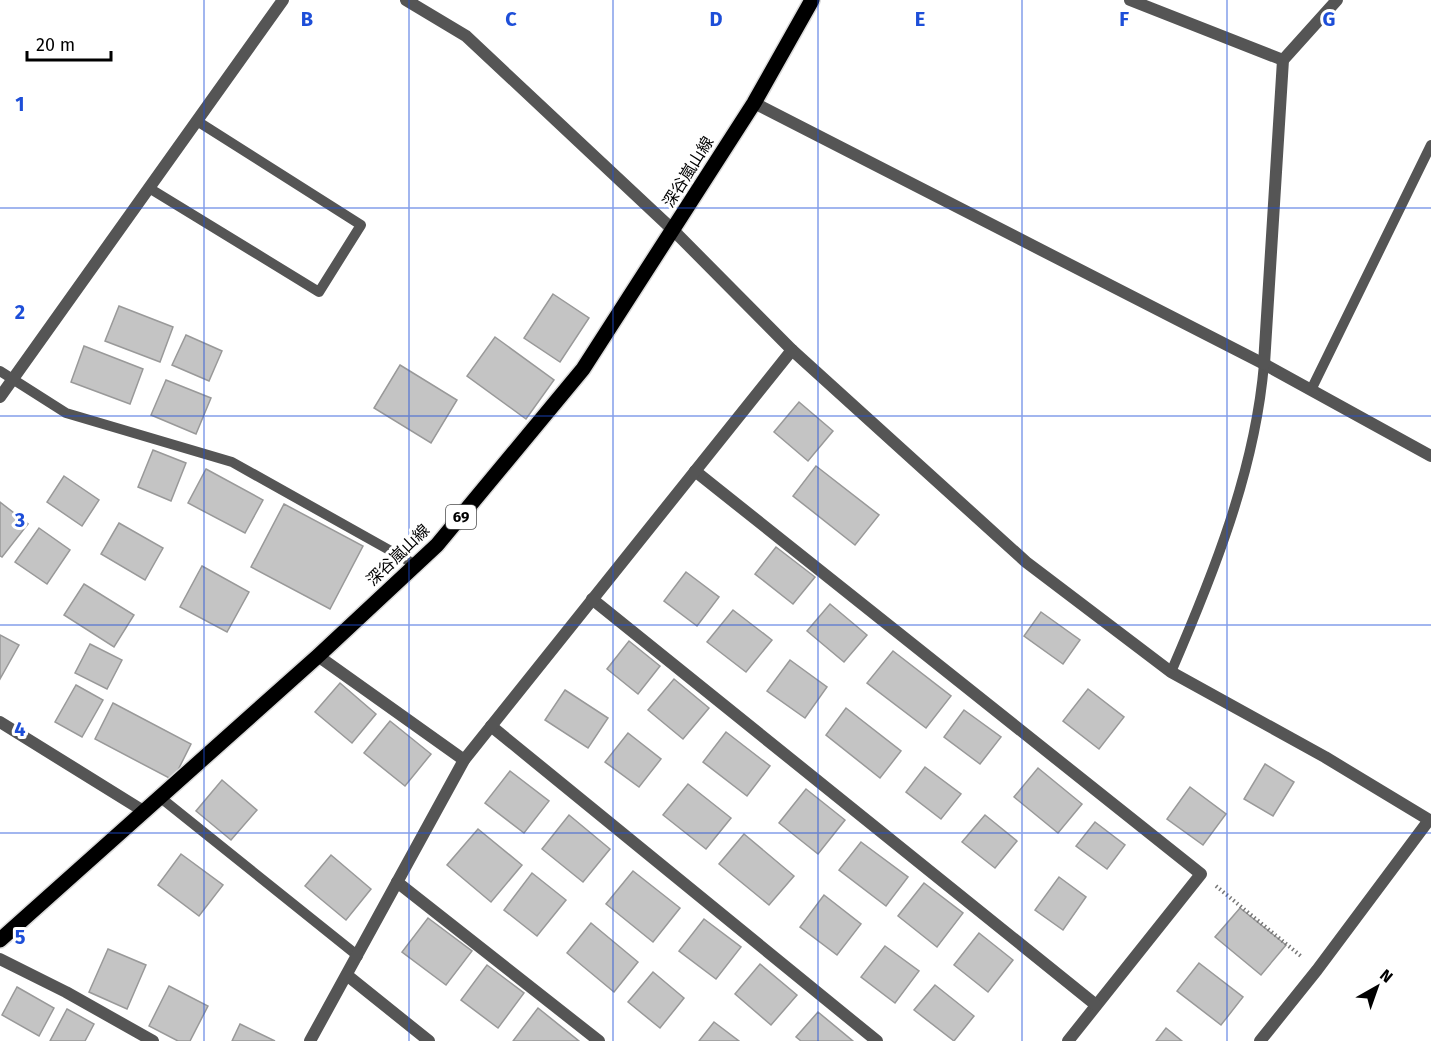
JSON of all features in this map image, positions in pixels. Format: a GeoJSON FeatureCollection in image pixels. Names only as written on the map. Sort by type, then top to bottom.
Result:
{"type":"FeatureCollection","features":[{"type":"Feature","properties":{"kind":"main road","name":"深谷嵐山線"},"geometry":{"type":"LineString","coordinates":[[0,940],[161,798],[437,545],[583,369],[754,103],[812,0]]}},
{"type":"Feature","properties":{"kind":"street"},"geometry":{"type":"LineString","coordinates":[[0,397],[283,0]]}},
{"type":"Feature","properties":{"kind":"street"},"geometry":{"type":"LineString","coordinates":[[406,0],[466,36],[673,230],[792,350],[1026,562],[1172,672],[1325,757],[1430,819],[1317,970],[1260,1041]]}},
{"type":"Feature","properties":{"kind":"street"},"geometry":{"type":"LineString","coordinates":[[1130,0],[1283,60]]}},
{"type":"Feature","properties":{"kind":"street"},"geometry":{"type":"LineString","coordinates":[[1264,364],[1283,60],[1337,0]]}},
{"type":"Feature","properties":{"kind":"street"},"geometry":{"type":"LineString","coordinates":[[754,103],[1264,364],[1431,456]]}},
{"type":"Feature","properties":{"kind":"street"},"geometry":{"type":"LineString","coordinates":[[310,1041],[348,976],[464,760],[792,350]]}},
{"type":"Feature","properties":{"kind":"street"},"geometry":{"type":"LineString","coordinates":[[695,471],[1201,874],[1068,1041]]}},
{"type":"Feature","properties":{"kind":"street"},"geometry":{"type":"LineString","coordinates":[[592,599],[1096,1005]]}},
{"type":"Feature","properties":{"kind":"street"},"geometry":{"type":"LineString","coordinates":[[318,656],[464,760]]}},
{"type":"Feature","properties":{"kind":"street"},"geometry":{"type":"LineString","coordinates":[[0,722],[145,812]]}},
{"type":"Feature","properties":{"kind":"street"},"geometry":{"type":"LineString","coordinates":[[491,726],[877,1041]]}},
{"type":"Feature","properties":{"kind":"street"},"geometry":{"type":"LineString","coordinates":[[398,882],[599,1041]]}},
{"type":"Feature","properties":{"kind":"street"},"geometry":{"type":"LineString","coordinates":[[0,959],[66,992],[153,1041]]}},
{"type":"Feature","properties":{"kind":"street"},"geometry":{"type":"LineString","coordinates":[[348,976],[429,1041]]}},
{"type":"Feature","properties":{"kind":"lane"},"geometry":{"type":"LineString","coordinates":[[149,188],[319,292],[361,225],[197,121]]}},
{"type":"Feature","properties":{"kind":"lane"},"geometry":{"type":"LineString","coordinates":[[1311,390],[1431,145]]}},
{"type":"Feature","properties":{"kind":"lane"},"geometry":{"type":"LineString","coordinates":[[1172,672],[1203,598],[1248,460],[1260,404],[1264,364]]}},
{"type":"Feature","properties":{"kind":"lane"},"geometry":{"type":"LineString","coordinates":[[0,371],[66,413],[232,462],[416,565]]}},
{"type":"Feature","properties":{"kind":"lane"},"geometry":{"type":"LineString","coordinates":[[161,798],[358,956]]}},
{"type":"Feature","properties":{"kind":"path"},"geometry":{"type":"LineString","coordinates":[[1201,874],[1317,970]]}},
{"type":"Feature","properties":{"kind":"building"},"geometry":{"type":"Polygon","coordinates":[[[553,294],[589,318],[560,362],[524,338],[553,294]]]}},
{"type":"Feature","properties":{"kind":"building"},"geometry":{"type":"Polygon","coordinates":[[[119,306],[173,327],[160,362],[105,341],[119,306]]]}},
{"type":"Feature","properties":{"kind":"building"},"geometry":{"type":"Polygon","coordinates":[[[186,335],[222,351],[209,381],[172,365],[186,335]]]}},
{"type":"Feature","properties":{"kind":"building"},"geometry":{"type":"Polygon","coordinates":[[[495,337],[554,380],[526,419],[467,376],[495,337]]]}},
{"type":"Feature","properties":{"kind":"building"},"geometry":{"type":"Polygon","coordinates":[[[84,346],[143,369],[130,404],[71,382],[84,346]]]}},
{"type":"Feature","properties":{"kind":"building"},"geometry":{"type":"Polygon","coordinates":[[[400,365],[457,400],[431,443],[374,408],[400,365]]]}},
{"type":"Feature","properties":{"kind":"building"},"geometry":{"type":"Polygon","coordinates":[[[166,380],[211,398],[196,434],[151,415],[166,380]]]}},
{"type":"Feature","properties":{"kind":"building"},"geometry":{"type":"Polygon","coordinates":[[[799,402],[833,431],[808,461],[774,432],[799,402]]]}},
{"type":"Feature","properties":{"kind":"building"},"geometry":{"type":"Polygon","coordinates":[[[153,450],[186,463],[171,501],[138,487],[153,450]]]}},
{"type":"Feature","properties":{"kind":"building"},"geometry":{"type":"Polygon","coordinates":[[[816,466],[879,515],[855,545],[793,496],[816,466]]]}},
{"type":"Feature","properties":{"kind":"building"},"geometry":{"type":"Polygon","coordinates":[[[206,469],[263,500],[245,533],[188,503],[206,469]]]}},
{"type":"Feature","properties":{"kind":"building"},"geometry":{"type":"Polygon","coordinates":[[[64,476],[99,500],[82,526],[47,502],[64,476]]]}},
{"type":"Feature","properties":{"kind":"building"},"geometry":{"type":"Polygon","coordinates":[[[0,502],[28,524],[2,557],[0,556],[0,502]]]}},
{"type":"Feature","properties":{"kind":"building"},"geometry":{"type":"Polygon","coordinates":[[[284,504],[363,546],[330,609],[251,567],[284,504]]]}},
{"type":"Feature","properties":{"kind":"building"},"geometry":{"type":"Polygon","coordinates":[[[119,523],[163,548],[145,580],[101,554],[119,523]]]}},
{"type":"Feature","properties":{"kind":"building"},"geometry":{"type":"Polygon","coordinates":[[[39,528],[70,550],[47,584],[15,562],[39,528]]]}},
{"type":"Feature","properties":{"kind":"building"},"geometry":{"type":"Polygon","coordinates":[[[776,547],[815,577],[793,604],[755,574],[776,547]]]}},
{"type":"Feature","properties":{"kind":"building"},"geometry":{"type":"Polygon","coordinates":[[[202,566],[249,592],[227,632],[180,607],[202,566]]]}},
{"type":"Feature","properties":{"kind":"building"},"geometry":{"type":"Polygon","coordinates":[[[686,572],[719,597],[697,626],[664,601],[686,572]]]}},
{"type":"Feature","properties":{"kind":"building"},"geometry":{"type":"Polygon","coordinates":[[[84,584],[134,615],[114,647],[64,615],[84,584]]]}},
{"type":"Feature","properties":{"kind":"building"},"geometry":{"type":"Polygon","coordinates":[[[830,604],[867,635],[844,662],[807,631],[830,604]]]}},
{"type":"Feature","properties":{"kind":"building"},"geometry":{"type":"Polygon","coordinates":[[[733,610],[772,640],[746,672],[707,642],[733,610]]]}},
{"type":"Feature","properties":{"kind":"building"},"geometry":{"type":"Polygon","coordinates":[[[1041,612],[1080,640],[1063,664],[1024,636],[1041,612]]]}},
{"type":"Feature","properties":{"kind":"building"},"geometry":{"type":"Polygon","coordinates":[[[0,635],[19,645],[0,679],[0,635]]]}},
{"type":"Feature","properties":{"kind":"building"},"geometry":{"type":"Polygon","coordinates":[[[629,641],[660,666],[638,694],[607,669],[629,641]]]}},
{"type":"Feature","properties":{"kind":"building"},"geometry":{"type":"Polygon","coordinates":[[[90,644],[122,660],[107,689],[75,673],[90,644]]]}},
{"type":"Feature","properties":{"kind":"building"},"geometry":{"type":"Polygon","coordinates":[[[893,651],[951,696],[926,728],[867,683],[893,651]]]}},
{"type":"Feature","properties":{"kind":"building"},"geometry":{"type":"Polygon","coordinates":[[[790,660],[827,687],[805,718],[767,691],[790,660]]]}},
{"type":"Feature","properties":{"kind":"building"},"geometry":{"type":"Polygon","coordinates":[[[674,679],[709,708],[683,739],[648,710],[674,679]]]}},
{"type":"Feature","properties":{"kind":"building"},"geometry":{"type":"Polygon","coordinates":[[[340,683],[376,714],[352,743],[315,712],[340,683]]]}},
{"type":"Feature","properties":{"kind":"building"},"geometry":{"type":"Polygon","coordinates":[[[76,685],[103,700],[82,737],[55,722],[76,685]]]}},
{"type":"Feature","properties":{"kind":"building"},"geometry":{"type":"Polygon","coordinates":[[[1088,689],[1124,717],[1099,749],[1063,721],[1088,689]]]}},
{"type":"Feature","properties":{"kind":"building"},"geometry":{"type":"Polygon","coordinates":[[[565,690],[608,718],[588,748],[545,720],[565,690]]]}},
{"type":"Feature","properties":{"kind":"building"},"geometry":{"type":"Polygon","coordinates":[[[113,703],[191,744],[173,780],[95,739],[113,703]]]}},
{"type":"Feature","properties":{"kind":"building"},"geometry":{"type":"Polygon","coordinates":[[[846,708],[901,751],[880,778],[826,735],[846,708]]]}},
{"type":"Feature","properties":{"kind":"building"},"geometry":{"type":"Polygon","coordinates":[[[964,710],[1001,737],[980,764],[944,737],[964,710]]]}},
{"type":"Feature","properties":{"kind":"building"},"geometry":{"type":"Polygon","coordinates":[[[390,721],[431,754],[405,786],[364,753],[390,721]]]}},
{"type":"Feature","properties":{"kind":"building"},"geometry":{"type":"Polygon","coordinates":[[[726,732],[770,766],[747,796],[703,762],[726,732]]]}},
{"type":"Feature","properties":{"kind":"building"},"geometry":{"type":"Polygon","coordinates":[[[628,733],[661,759],[639,787],[605,762],[628,733]]]}},
{"type":"Feature","properties":{"kind":"building"},"geometry":{"type":"Polygon","coordinates":[[[1265,764],[1294,782],[1273,816],[1244,799],[1265,764]]]}},
{"type":"Feature","properties":{"kind":"building"},"geometry":{"type":"Polygon","coordinates":[[[925,767],[961,794],[941,819],[906,792],[925,767]]]}},
{"type":"Feature","properties":{"kind":"building"},"geometry":{"type":"Polygon","coordinates":[[[1038,768],[1082,804],[1058,833],[1014,797],[1038,768]]]}},
{"type":"Feature","properties":{"kind":"building"},"geometry":{"type":"Polygon","coordinates":[[[510,771],[549,801],[524,833],[485,803],[510,771]]]}},
{"type":"Feature","properties":{"kind":"building"},"geometry":{"type":"Polygon","coordinates":[[[222,780],[257,810],[231,840],[196,811],[222,780]]]}},
{"type":"Feature","properties":{"kind":"building"},"geometry":{"type":"Polygon","coordinates":[[[688,784],[731,818],[706,849],[663,815],[688,784]]]}},
{"type":"Feature","properties":{"kind":"building"},"geometry":{"type":"Polygon","coordinates":[[[1190,787],[1226,814],[1203,845],[1167,819],[1190,787]]]}},
{"type":"Feature","properties":{"kind":"building"},"geometry":{"type":"Polygon","coordinates":[[[806,789],[845,820],[818,854],[779,823],[806,789]]]}},
{"type":"Feature","properties":{"kind":"building"},"geometry":{"type":"Polygon","coordinates":[[[569,815],[610,849],[583,882],[542,849],[569,815]]]}},
{"type":"Feature","properties":{"kind":"building"},"geometry":{"type":"Polygon","coordinates":[[[985,815],[1017,841],[995,868],[962,842],[985,815]]]}},
{"type":"Feature","properties":{"kind":"building"},"geometry":{"type":"Polygon","coordinates":[[[1095,822],[1125,845],[1107,869],[1076,846],[1095,822]]]}},
{"type":"Feature","properties":{"kind":"building"},"geometry":{"type":"Polygon","coordinates":[[[478,829],[522,865],[491,902],[447,865],[478,829]]]}},
{"type":"Feature","properties":{"kind":"building"},"geometry":{"type":"Polygon","coordinates":[[[744,834],[794,876],[769,905],[719,864],[744,834]]]}},
{"type":"Feature","properties":{"kind":"building"},"geometry":{"type":"Polygon","coordinates":[[[861,842],[908,877],[886,906],[839,870],[861,842]]]}},
{"type":"Feature","properties":{"kind":"building"},"geometry":{"type":"Polygon","coordinates":[[[181,854],[223,885],[199,916],[158,885],[181,854]]]}},
{"type":"Feature","properties":{"kind":"building"},"geometry":{"type":"Polygon","coordinates":[[[331,855],[371,889],[346,920],[305,886],[331,855]]]}},
{"type":"Feature","properties":{"kind":"building"},"geometry":{"type":"Polygon","coordinates":[[[633,871],[680,908],[653,942],[606,904],[633,871]]]}},
{"type":"Feature","properties":{"kind":"building"},"geometry":{"type":"Polygon","coordinates":[[[532,873],[566,900],[537,936],[504,910],[532,873]]]}},
{"type":"Feature","properties":{"kind":"building"},"geometry":{"type":"Polygon","coordinates":[[[1059,877],[1086,897],[1063,930],[1035,910],[1059,877]]]}},
{"type":"Feature","properties":{"kind":"building"},"geometry":{"type":"Polygon","coordinates":[[[924,883],[963,913],[937,947],[898,916],[924,883]]]}},
{"type":"Feature","properties":{"kind":"building"},"geometry":{"type":"Polygon","coordinates":[[[824,895],[861,924],[837,955],[800,927],[824,895]]]}},
{"type":"Feature","properties":{"kind":"building"},"geometry":{"type":"Polygon","coordinates":[[[1240,908],[1286,945],[1261,975],[1215,937],[1240,908]]]}},
{"type":"Feature","properties":{"kind":"building"},"geometry":{"type":"Polygon","coordinates":[[[428,918],[472,951],[446,985],[402,952],[428,918]]]}},
{"type":"Feature","properties":{"kind":"building"},"geometry":{"type":"Polygon","coordinates":[[[704,919],[741,947],[716,979],[679,951],[704,919]]]}},
{"type":"Feature","properties":{"kind":"building"},"geometry":{"type":"Polygon","coordinates":[[[591,923],[638,962],[614,992],[567,953],[591,923]]]}},
{"type":"Feature","properties":{"kind":"building"},"geometry":{"type":"Polygon","coordinates":[[[979,933],[1013,960],[988,992],[954,965],[979,933]]]}},
{"type":"Feature","properties":{"kind":"building"},"geometry":{"type":"Polygon","coordinates":[[[885,946],[919,971],[895,1003],[861,977],[885,946]]]}},
{"type":"Feature","properties":{"kind":"building"},"geometry":{"type":"Polygon","coordinates":[[[108,949],[146,965],[127,1009],[89,992],[108,949]]]}},
{"type":"Feature","properties":{"kind":"building"},"geometry":{"type":"Polygon","coordinates":[[[1199,963],[1243,997],[1221,1025],[1177,991],[1199,963]]]}},
{"type":"Feature","properties":{"kind":"building"},"geometry":{"type":"Polygon","coordinates":[[[760,964],[797,995],[771,1025],[735,994],[760,964]]]}},
{"type":"Feature","properties":{"kind":"building"},"geometry":{"type":"Polygon","coordinates":[[[487,965],[524,993],[498,1028],[461,1000],[487,965]]]}},
{"type":"Feature","properties":{"kind":"building"},"geometry":{"type":"Polygon","coordinates":[[[653,972],[684,998],[660,1028],[628,1002],[653,972]]]}},
{"type":"Feature","properties":{"kind":"building"},"geometry":{"type":"Polygon","coordinates":[[[935,985],[974,1016],[954,1041],[914,1010],[935,985]]]}},
{"type":"Feature","properties":{"kind":"building"},"geometry":{"type":"Polygon","coordinates":[[[169,986],[208,1006],[190,1041],[178,1041],[149,1026],[169,986]]]}},
{"type":"Feature","properties":{"kind":"building"},"geometry":{"type":"Polygon","coordinates":[[[17,987],[54,1008],[39,1036],[2,1015],[17,987]]]}},
{"type":"Feature","properties":{"kind":"building"},"geometry":{"type":"Polygon","coordinates":[[[538,1008],[579,1041],[513,1041],[538,1008]]]}},
{"type":"Feature","properties":{"kind":"building"},"geometry":{"type":"Polygon","coordinates":[[[67,1009],[94,1024],[85,1041],[50,1041],[67,1009]]]}},
{"type":"Feature","properties":{"kind":"building"},"geometry":{"type":"Polygon","coordinates":[[[818,1012],[853,1041],[801,1041],[796,1037],[818,1012]]]}},
{"type":"Feature","properties":{"kind":"building"},"geometry":{"type":"Polygon","coordinates":[[[714,1022],[739,1041],[699,1041],[714,1022]]]}},
{"type":"Feature","properties":{"kind":"building"},"geometry":{"type":"Polygon","coordinates":[[[240,1024],[275,1041],[232,1041],[240,1024]]]}},
{"type":"Feature","properties":{"kind":"building"},"geometry":{"type":"Polygon","coordinates":[[[1166,1028],[1182,1041],[1156,1041],[1166,1028]]]}}]}
